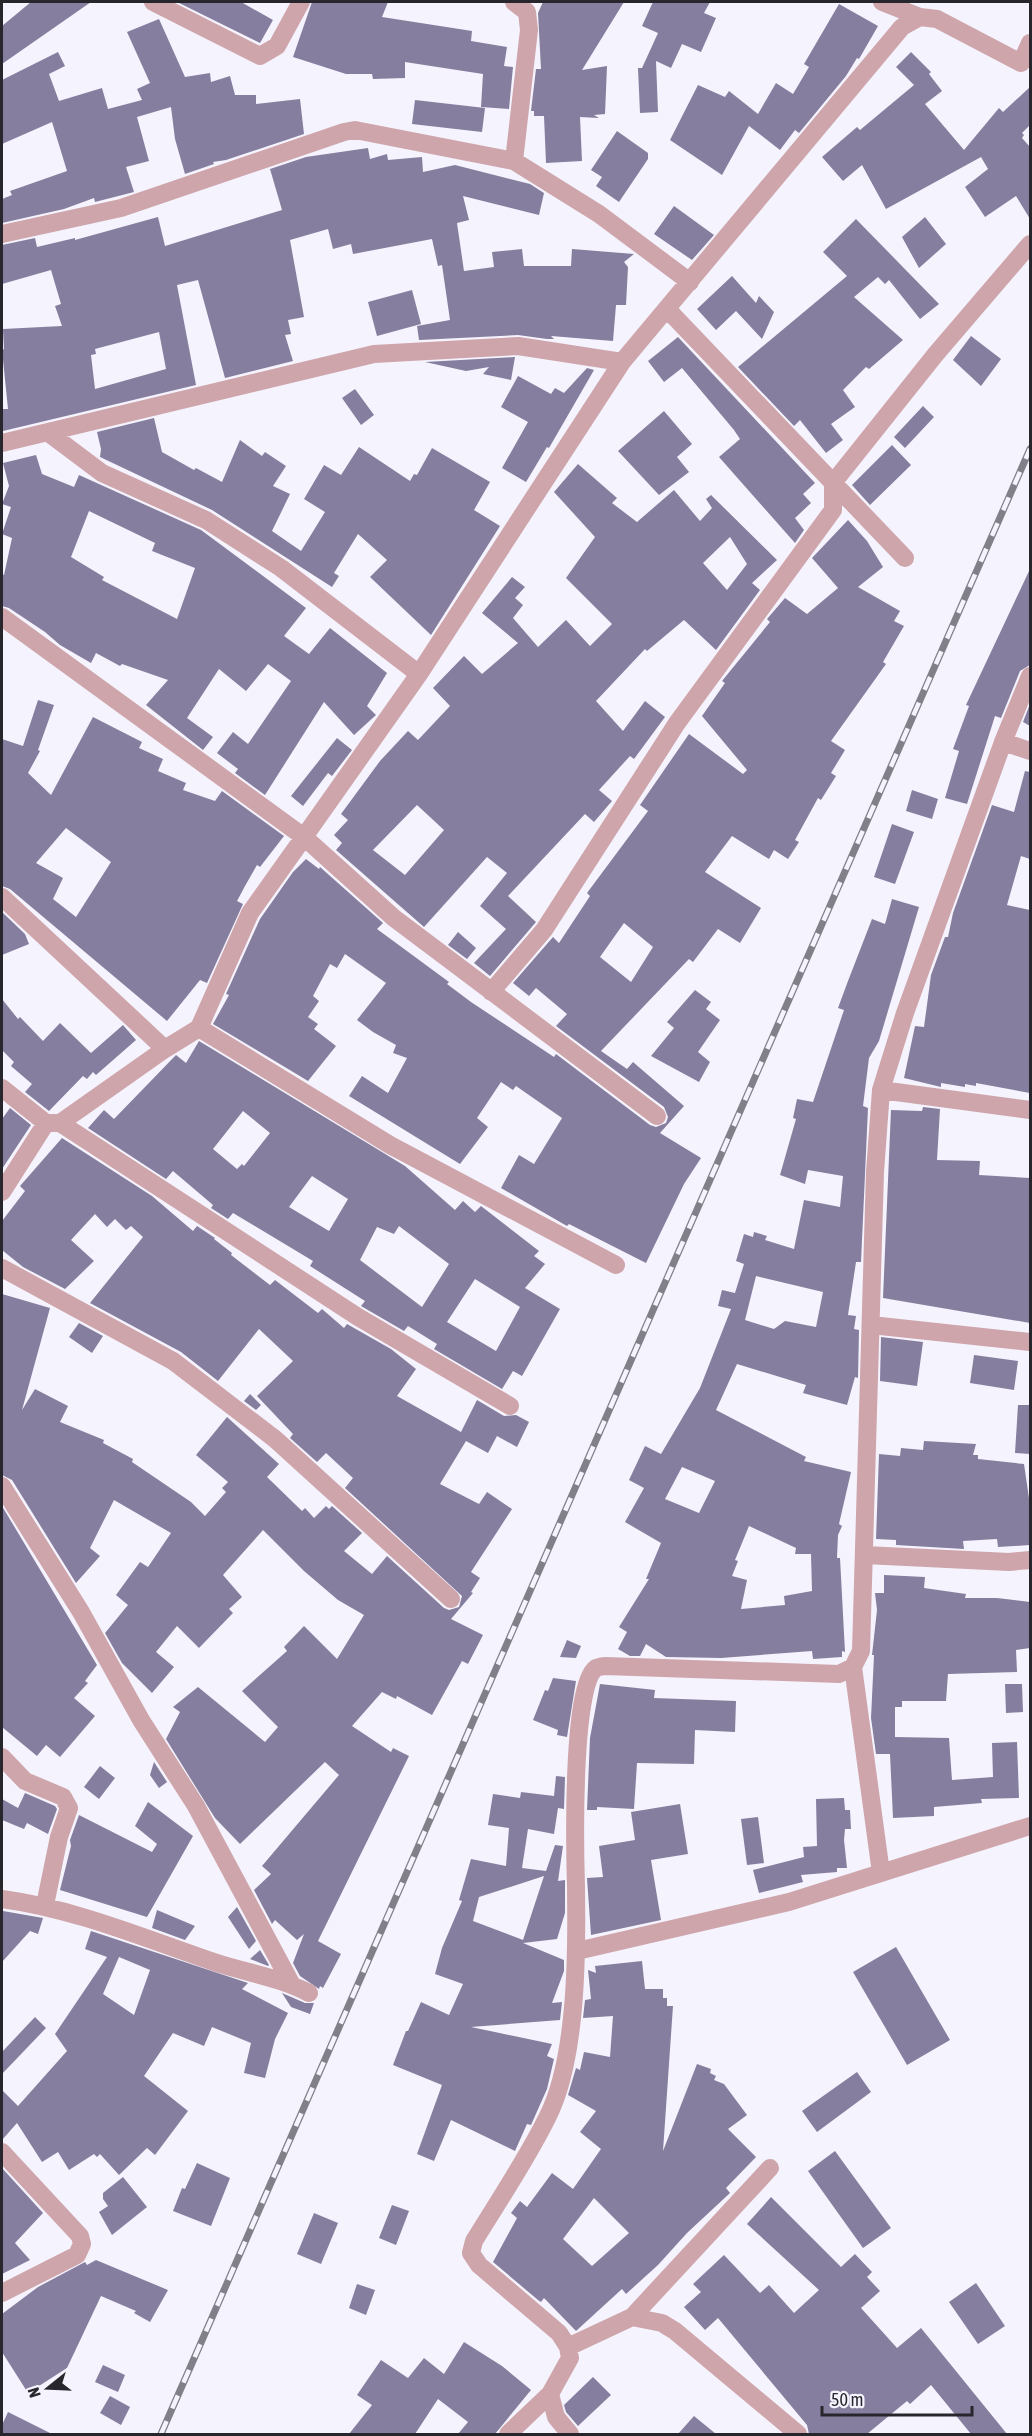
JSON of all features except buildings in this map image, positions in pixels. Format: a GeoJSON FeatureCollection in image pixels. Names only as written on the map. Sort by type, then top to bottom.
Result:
{"type":"FeatureCollection","features":[{"type":"Feature","properties":{"kind":"street"},"geometry":{"type":"LineString","coordinates":[[153,2],[260,56],[277,46],[301,2]]}},
{"type":"Feature","properties":{"kind":"street"},"geometry":{"type":"LineString","coordinates":[[514,2],[527,12],[529,30],[514,160]]}},
{"type":"Feature","properties":{"kind":"street"},"geometry":{"type":"LineString","coordinates":[[882,2],[920,17],[938,19],[1026,65],[1030,43]]}},
{"type":"Feature","properties":{"kind":"street"},"geometry":{"type":"LineString","coordinates":[[2,1192],[53,1123],[199,1028],[250,913],[419,674],[622,362],[902,27],[920,17]]}},
{"type":"Feature","properties":{"kind":"street"},"geometry":{"type":"LineString","coordinates":[[2,234],[121,208],[355,130],[514,160],[600,214],[690,282]]}},
{"type":"Feature","properties":{"kind":"street"},"geometry":{"type":"LineString","coordinates":[[491,992],[544,930],[676,723],[833,510],[833,483],[935,355],[1030,244]]}},
{"type":"Feature","properties":{"kind":"street"},"geometry":{"type":"LineString","coordinates":[[667,309],[905,558]]}},
{"type":"Feature","properties":{"kind":"street"},"geometry":{"type":"LineString","coordinates":[[2,443],[50,434],[374,354],[518,346],[622,362]]}},
{"type":"Feature","properties":{"kind":"street"},"geometry":{"type":"LineString","coordinates":[[50,434],[102,473],[206,520],[281,568],[419,674]]}},
{"type":"Feature","properties":{"kind":"street"},"geometry":{"type":"LineString","coordinates":[[2,617],[304,837],[394,918],[657,1116]]}},
{"type":"Feature","properties":{"kind":"street"},"geometry":{"type":"LineString","coordinates":[[880,1873],[853,1667],[861,1651],[875,1172],[881,1090],[905,1013],[1003,742],[1030,676]]}},
{"type":"Feature","properties":{"kind":"street"},"geometry":{"type":"LineString","coordinates":[[1003,742],[1030,751]]}},
{"type":"Feature","properties":{"kind":"street"},"geometry":{"type":"LineString","coordinates":[[2,897],[165,1048]]}},
{"type":"Feature","properties":{"kind":"street"},"geometry":{"type":"LineString","coordinates":[[199,1028],[390,1145],[616,1265]]}},
{"type":"Feature","properties":{"kind":"street"},"geometry":{"type":"LineString","coordinates":[[2,1088],[53,1123],[358,1317],[510,1406]]}},
{"type":"Feature","properties":{"kind":"street"},"geometry":{"type":"LineString","coordinates":[[881,1090],[1030,1110]]}},
{"type":"Feature","properties":{"kind":"street"},"geometry":{"type":"LineString","coordinates":[[2,1268],[173,1361],[275,1439],[451,1599]]}},
{"type":"Feature","properties":{"kind":"street"},"geometry":{"type":"LineString","coordinates":[[871,1325],[1030,1341]]}},
{"type":"Feature","properties":{"kind":"street"},"geometry":{"type":"LineString","coordinates":[[2,1486],[81,1612],[141,1720],[196,1806],[292,1984]]}},
{"type":"Feature","properties":{"kind":"street"},"geometry":{"type":"LineString","coordinates":[[865,1555],[1009,1562],[1030,1560]]}},
{"type":"Feature","properties":{"kind":"street"},"geometry":{"type":"LineString","coordinates":[[508,2434],[550,2394],[570,2358],[568,2347],[559,2333],[479,2265],[471,2253],[474,2241],[549,2115],[567,2055],[577,1951],[574,1823],[579,1725],[591,1676],[596,1669],[605,1666],[839,1674],[853,1667]]}},
{"type":"Feature","properties":{"kind":"street"},"geometry":{"type":"LineString","coordinates":[[2,1757],[25,1781],[63,1797],[69,1809],[59,1837],[45,1905]]}},
{"type":"Feature","properties":{"kind":"street"},"geometry":{"type":"LineString","coordinates":[[577,1951],[789,1902],[1030,1826]]}},
{"type":"Feature","properties":{"kind":"street"},"geometry":{"type":"LineString","coordinates":[[2,1899],[45,1905],[245,1972],[292,1984],[309,1993]]}},
{"type":"Feature","properties":{"kind":"street"},"geometry":{"type":"LineString","coordinates":[[2,2152],[80,2236],[82,2244],[76,2255],[2,2293]]}},
{"type":"Feature","properties":{"kind":"street"},"geometry":{"type":"LineString","coordinates":[[568,2347],[632,2317],[770,2168]]}},
{"type":"Feature","properties":{"kind":"street"},"geometry":{"type":"LineString","coordinates":[[632,2317],[662,2323],[675,2331],[798,2434]]}},
{"type":"Feature","properties":{"kind":"street"},"geometry":{"type":"LineString","coordinates":[[550,2394],[556,2417],[570,2434]]}},
{"type":"Feature","properties":{"kind":"railway"},"geometry":{"type":"LineString","coordinates":[[161,2434],[1030,449]]}}]}
